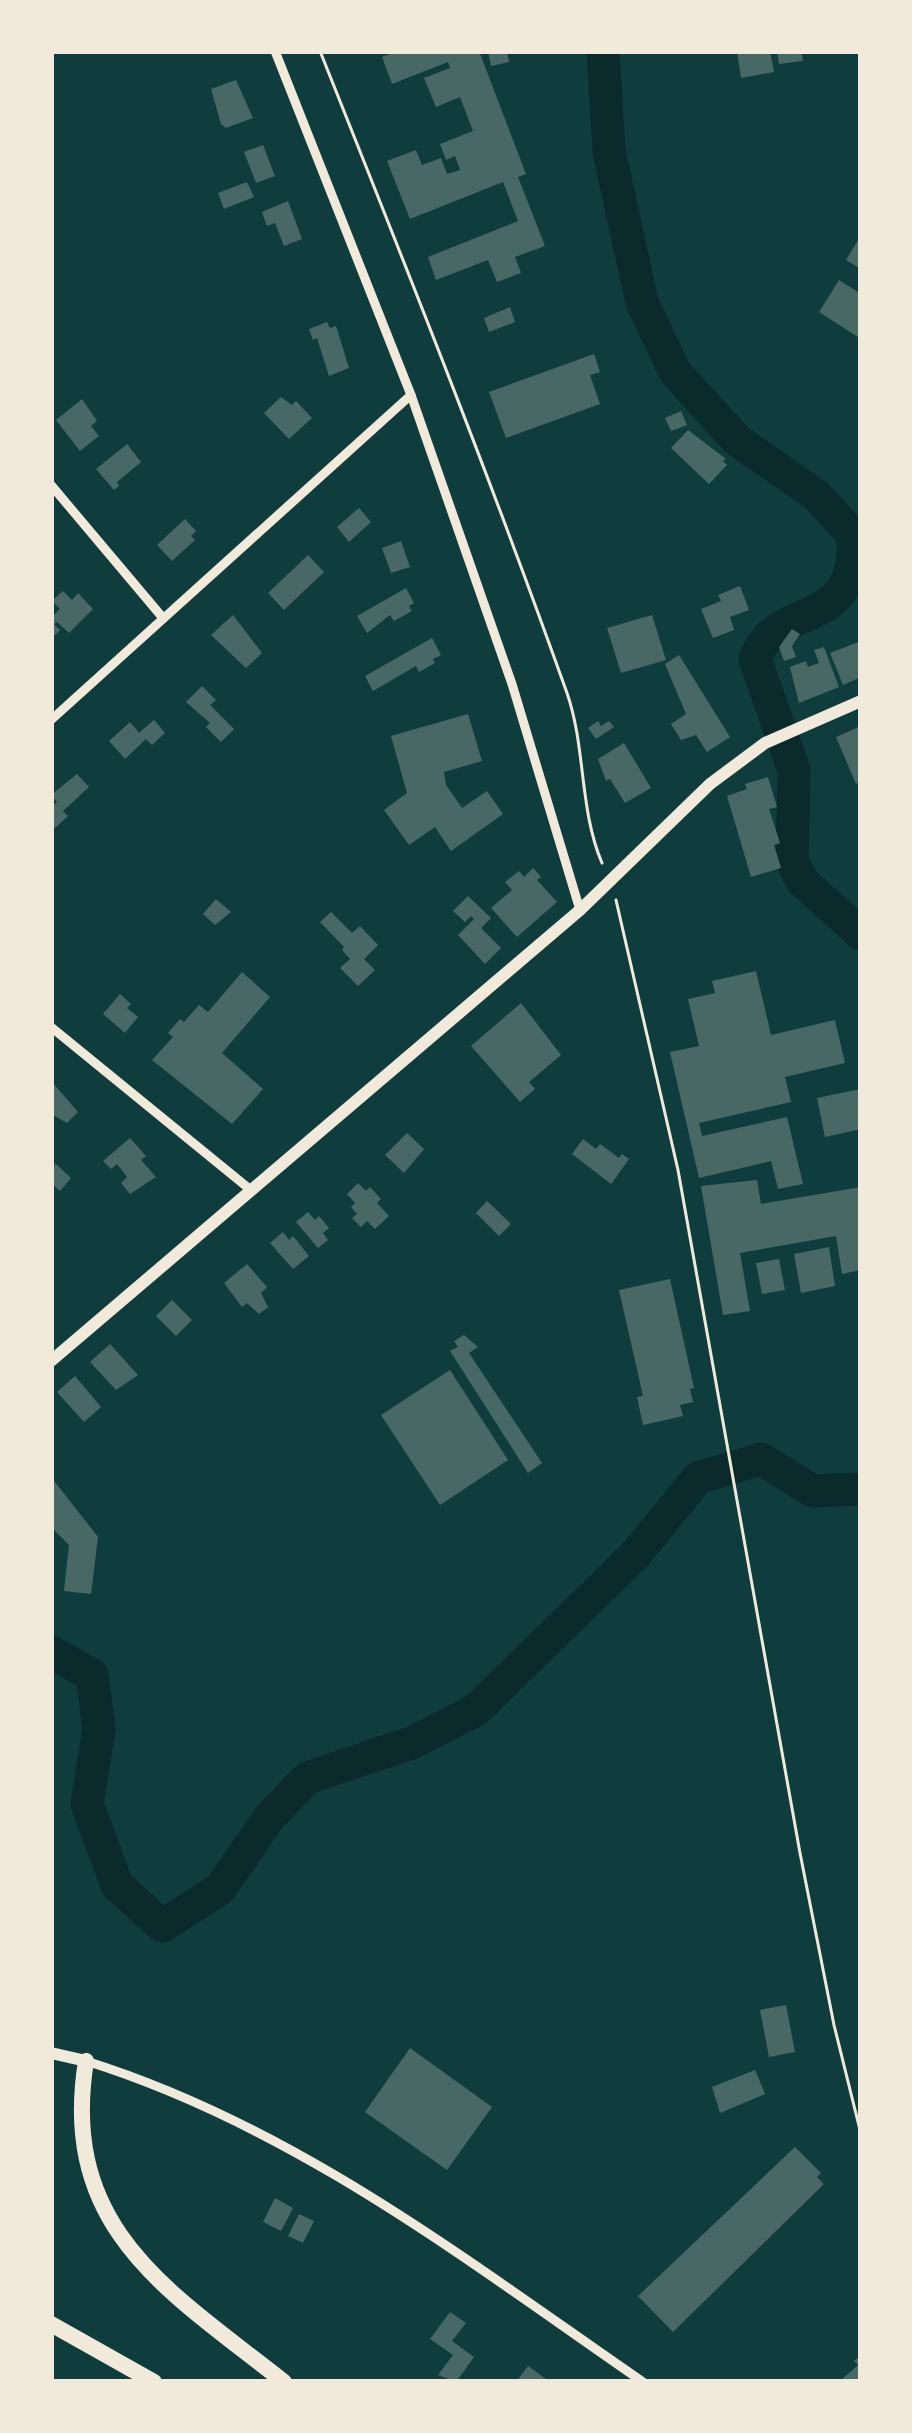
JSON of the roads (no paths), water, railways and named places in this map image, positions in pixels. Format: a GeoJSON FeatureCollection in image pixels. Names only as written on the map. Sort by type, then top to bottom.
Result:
{"type":"FeatureCollection","features":[{"type":"Feature","properties":{"kind":"highway"},"geometry":{"type":"LineString","coordinates":[[86,2061],[82,2109],[89,2169],[128,2250],[166,2288],[284,2382]]}},
{"type":"Feature","properties":{"kind":"highway"},"geometry":{"type":"LineString","coordinates":[[51,2324],[154,2382]]}},
{"type":"Feature","properties":{"kind":"main road"},"geometry":{"type":"LineString","coordinates":[[51,1361],[580,910],[710,784],[765,743],[861,701]]}},
{"type":"Feature","properties":{"kind":"main road"},"geometry":{"type":"LineString","coordinates":[[51,2053],[86,2061]]}},
{"type":"Feature","properties":{"kind":"street"},"geometry":{"type":"LineString","coordinates":[[293,51],[276,54],[411,395],[512,684],[580,910]]}},
{"type":"Feature","properties":{"kind":"street"},"geometry":{"type":"LineString","coordinates":[[51,720],[411,395]]}},
{"type":"Feature","properties":{"kind":"street"},"geometry":{"type":"LineString","coordinates":[[51,485],[163,618]]}},
{"type":"Feature","properties":{"kind":"street"},"geometry":{"type":"LineString","coordinates":[[51,1027],[252,1191]]}},
{"type":"Feature","properties":{"kind":"street"},"geometry":{"type":"LineString","coordinates":[[86,2061],[204,2106],[329,2169],[643,2382]]}},
{"type":"Feature","properties":{"kind":"waterway"},"geometry":{"type":"LineString","coordinates":[[603,51],[609,151],[642,302],[675,372],[738,441],[816,495],[853,535],[851,567],[843,588],[830,602],[780,628],[755,659],[794,770],[792,861],[802,881],[861,934]]}},
{"type":"Feature","properties":{"kind":"waterway"},"geometry":{"type":"LineString","coordinates":[[51,1652],[92,1675],[99,1729],[87,1804],[117,1885],[162,1926],[220,1889],[269,1818],[307,1778],[414,1742],[476,1710],[635,1555],[698,1478],[761,1459],[813,1491],[861,1489]]}}]}
